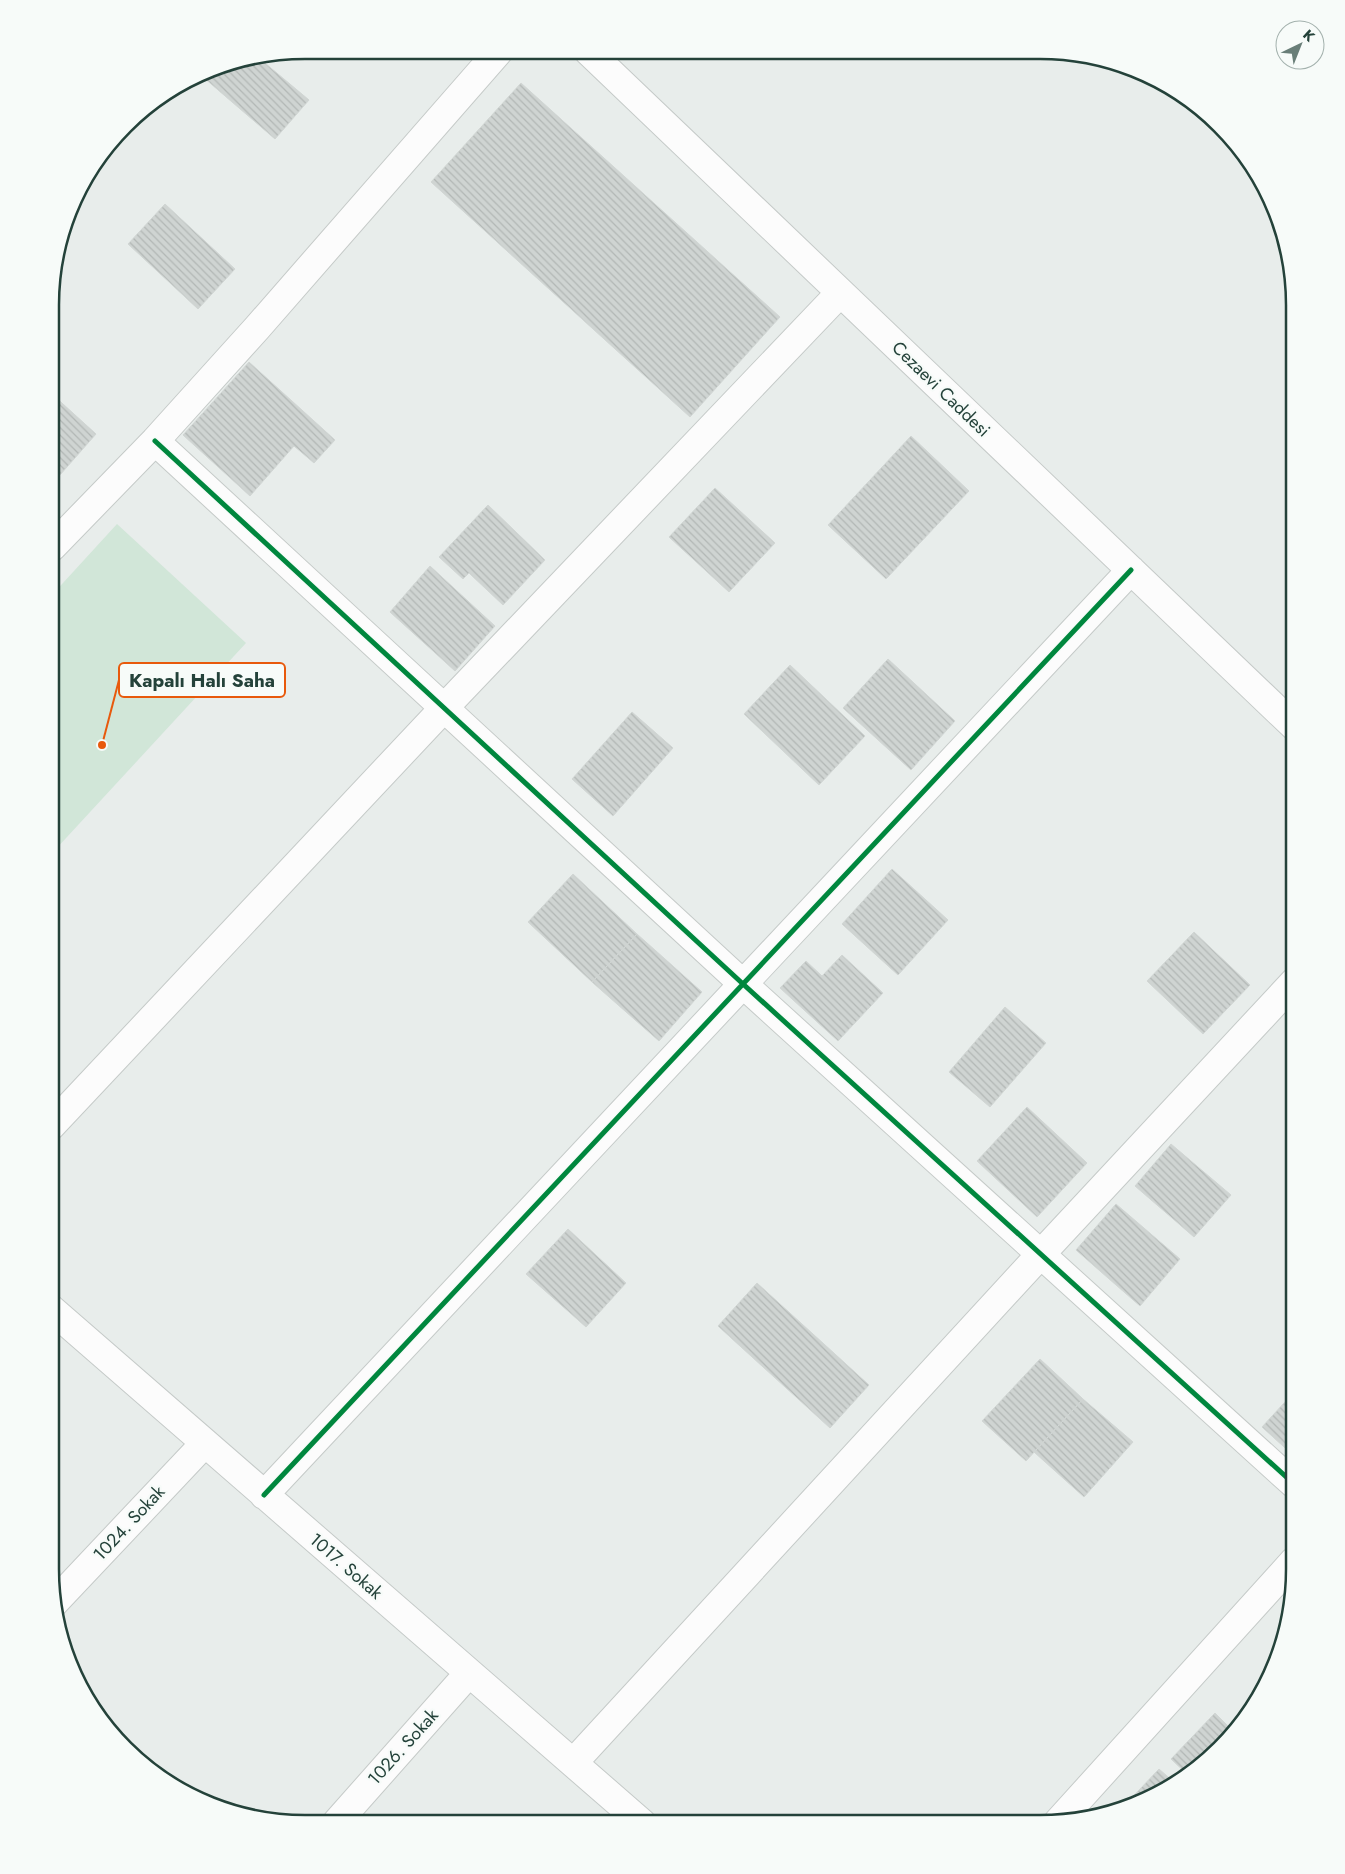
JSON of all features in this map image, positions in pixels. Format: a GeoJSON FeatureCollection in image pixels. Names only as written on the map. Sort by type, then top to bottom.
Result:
{"type":"FeatureCollection","features":[{"type":"Feature","properties":{"kind":"street"},"geometry":{"type":"LineString","coordinates":[[59,540],[155,441],[263,321],[491,59]]}},
{"type":"Feature","properties":{"kind":"street","name":"Cezaevi Caddesi"},"geometry":{"type":"LineString","coordinates":[[596,59],[1286,718]]}},
{"type":"Feature","properties":{"kind":"street"},"geometry":{"type":"LineString","coordinates":[[59,1117],[444,708],[840,292]]}},
{"type":"Feature","properties":{"kind":"street"},"geometry":{"type":"LineString","coordinates":[[155,441],[743,984],[1286,1477]]}},
{"type":"Feature","properties":{"kind":"street"},"geometry":{"type":"LineString","coordinates":[[264,1495],[1131,570]]}},
{"type":"Feature","properties":{"kind":"street"},"geometry":{"type":"LineString","coordinates":[[573,1763],[1040,1254],[1286,991]]}},
{"type":"Feature","properties":{"kind":"street","name":"1017. Sokak"},"geometry":{"type":"LineString","coordinates":[[59,1316],[633,1815]]}},
{"type":"Feature","properties":{"kind":"street","name":"1024. Sokak"},"geometry":{"type":"LineString","coordinates":[[60,1596],[205,1443]]}},
{"type":"Feature","properties":{"kind":"street"},"geometry":{"type":"LineString","coordinates":[[1065,1814],[1286,1571]]}},
{"type":"Feature","properties":{"kind":"street","name":"1026. Sokak"},"geometry":{"type":"LineString","coordinates":[[343,1815],[469,1673]]}},
{"type":"Feature","properties":{"kind":"green space"},"geometry":{"type":"Polygon","coordinates":[[[117,524],[246,643],[59,846],[59,587],[117,524]]]}},
{"type":"Feature","properties":{"kind":"building"},"geometry":{"type":"Polygon","coordinates":[[[264,62],[309,100],[275,139],[206,79],[241,67],[264,62]]]}},
{"type":"Feature","properties":{"kind":"building"},"geometry":{"type":"Polygon","coordinates":[[[521,83],[780,317],[690,417],[431,182],[521,83]]]}},
{"type":"Feature","properties":{"kind":"building"},"geometry":{"type":"Polygon","coordinates":[[[165,204],[235,269],[198,309],[128,244],[165,204]]]}},
{"type":"Feature","properties":{"kind":"building"},"geometry":{"type":"Polygon","coordinates":[[[249,362],[335,440],[314,463],[294,446],[250,496],[183,435],[249,362]]]}},
{"type":"Feature","properties":{"kind":"building"},"geometry":{"type":"Polygon","coordinates":[[[59,400],[96,434],[59,476],[59,400]]]}},
{"type":"Feature","properties":{"kind":"building"},"geometry":{"type":"Polygon","coordinates":[[[911,436],[969,491],[886,579],[828,525],[911,436]]]}},
{"type":"Feature","properties":{"kind":"building"},"geometry":{"type":"Polygon","coordinates":[[[715,488],[775,543],[729,592],[669,537],[715,488]]]}},
{"type":"Feature","properties":{"kind":"building"},"geometry":{"type":"Polygon","coordinates":[[[488,505],[545,560],[503,605],[469,573],[463,579],[439,557],[488,505]]]}},
{"type":"Feature","properties":{"kind":"building"},"geometry":{"type":"Polygon","coordinates":[[[430,566],[495,626],[455,671],[390,612],[430,566]]]}},
{"type":"Feature","properties":{"kind":"building"},"geometry":{"type":"Polygon","coordinates":[[[888,659],[955,721],[911,770],[843,708],[888,659]]]}},
{"type":"Feature","properties":{"kind":"building"},"geometry":{"type":"Polygon","coordinates":[[[790,665],[865,736],[819,785],[744,714],[790,665]]]}},
{"type":"Feature","properties":{"kind":"building"},"geometry":{"type":"Polygon","coordinates":[[[632,712],[673,748],[613,816],[572,779],[632,712]]]}},
{"type":"Feature","properties":{"kind":"building"},"geometry":{"type":"Polygon","coordinates":[[[892,869],[948,920],[898,975],[842,924],[892,869]]]}},
{"type":"Feature","properties":{"kind":"building"},"geometry":{"type":"Polygon","coordinates":[[[573,874],[637,934],[592,982],[528,922],[573,874]]]}},
{"type":"Feature","properties":{"kind":"building"},"geometry":{"type":"Polygon","coordinates":[[[1194,932],[1250,985],[1203,1034],[1147,981],[1194,932]]]}},
{"type":"Feature","properties":{"kind":"building"},"geometry":{"type":"Polygon","coordinates":[[[637,934],[702,992],[659,1041],[592,982],[637,934]]]}},
{"type":"Feature","properties":{"kind":"building"},"geometry":{"type":"Polygon","coordinates":[[[842,955],[883,993],[838,1041],[780,988],[806,961],[822,976],[842,955]]]}},
{"type":"Feature","properties":{"kind":"building"},"geometry":{"type":"Polygon","coordinates":[[[1005,1007],[1046,1043],[990,1107],[949,1072],[1005,1007]]]}},
{"type":"Feature","properties":{"kind":"building"},"geometry":{"type":"Polygon","coordinates":[[[1027,1107],[1087,1163],[1037,1217],[977,1161],[1027,1107]]]}},
{"type":"Feature","properties":{"kind":"building"},"geometry":{"type":"Polygon","coordinates":[[[1171,1144],[1231,1195],[1194,1237],[1135,1186],[1171,1144]]]}},
{"type":"Feature","properties":{"kind":"building"},"geometry":{"type":"Polygon","coordinates":[[[1116,1204],[1180,1259],[1140,1306],[1076,1250],[1116,1204]]]}},
{"type":"Feature","properties":{"kind":"building"},"geometry":{"type":"Polygon","coordinates":[[[568,1229],[626,1283],[586,1327],[526,1274],[568,1229]]]}},
{"type":"Feature","properties":{"kind":"building"},"geometry":{"type":"Polygon","coordinates":[[[757,1283],[869,1385],[830,1428],[718,1326],[757,1283]]]}},
{"type":"Feature","properties":{"kind":"building"},"geometry":{"type":"Polygon","coordinates":[[[1040,1359],[1083,1399],[1026,1461],[982,1421],[1040,1359]]]}},
{"type":"Feature","properties":{"kind":"building"},"geometry":{"type":"Polygon","coordinates":[[[1083,1399],[1133,1442],[1084,1497],[1034,1452],[1083,1399]]]}},
{"type":"Feature","properties":{"kind":"building"},"geometry":{"type":"Polygon","coordinates":[[[1286,1401],[1286,1449],[1262,1427],[1286,1401]]]}},
{"type":"Feature","properties":{"kind":"building"},"geometry":{"type":"Polygon","coordinates":[[[1215,1713],[1229,1727],[1203,1754],[1183,1770],[1171,1759],[1215,1713]]]}},
{"type":"Feature","properties":{"kind":"building"},"geometry":{"type":"Polygon","coordinates":[[[1159,1769],[1170,1778],[1149,1790],[1131,1798],[1159,1769]]]}},
{"type":"Feature","properties":{"kind":"cycle path"},"geometry":{"type":"LineString","coordinates":[[155,441],[743,984],[1286,1477]]}},
{"type":"Feature","properties":{"kind":"cycle path"},"geometry":{"type":"LineString","coordinates":[[264,1495],[1131,570]]}},
{"type":"Feature","properties":{"kind":"place","name":"Kapalı Halı Saha"},"geometry":{"type":"Point","coordinates":[102,745]}}]}
